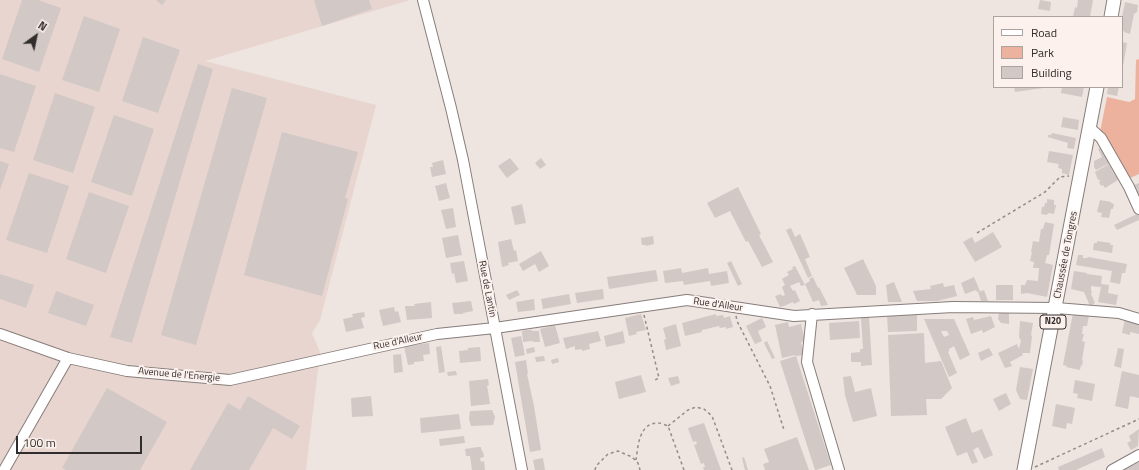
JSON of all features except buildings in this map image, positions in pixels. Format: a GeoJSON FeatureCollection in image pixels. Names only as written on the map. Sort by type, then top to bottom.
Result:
{"type":"FeatureCollection","features":[{"type":"Feature","properties":{"kind":"main road"},"geometry":{"type":"LineString","coordinates":[[1110,16],[1114,0]]}},
{"type":"Feature","properties":{"kind":"main road","name":"Chaussée de Tongres"},"geometry":{"type":"LineString","coordinates":[[1024,470],[1097,88]]}},
{"type":"Feature","properties":{"kind":"street","name":"Rue de Lantin"},"geometry":{"type":"LineString","coordinates":[[423,0],[463,160],[522,470]]}},
{"type":"Feature","properties":{"kind":"street"},"geometry":{"type":"LineString","coordinates":[[1090,128],[1100,138],[1129,187],[1139,209]]}},
{"type":"Feature","properties":{"kind":"street","name":"Rue d'Alleur"},"geometry":{"type":"LineString","coordinates":[[360,350],[436,334],[494,328],[687,300],[794,316],[953,308],[1056,308],[1119,313],[1139,319]]}},
{"type":"Feature","properties":{"kind":"street"},"geometry":{"type":"LineString","coordinates":[[812,314],[807,362],[839,470]]}},
{"type":"Feature","properties":{"kind":"street","name":"Avenue de l'Energie"},"geometry":{"type":"LineString","coordinates":[[0,334],[68,358],[127,371],[230,380],[360,350]]}},
{"type":"Feature","properties":{"kind":"street"},"geometry":{"type":"LineString","coordinates":[[4,470],[68,358]]}},
{"type":"Feature","properties":{"kind":"street"},"geometry":{"type":"LineString","coordinates":[[1115,469],[1139,456]]}},
{"type":"Feature","properties":{"kind":"path"},"geometry":{"type":"LineString","coordinates":[[976,233],[1045,192],[1060,177],[1081,174]]}},
{"type":"Feature","properties":{"kind":"path"},"geometry":{"type":"LineString","coordinates":[[735,306],[737,320],[770,386],[784,430]]}},
{"type":"Feature","properties":{"kind":"path"},"geometry":{"type":"LineString","coordinates":[[643,307],[659,378],[653,382]]}},
{"type":"Feature","properties":{"kind":"path"},"geometry":{"type":"LineString","coordinates":[[668,426],[688,410],[696,407],[704,409],[712,416],[732,470]]}},
{"type":"Feature","properties":{"kind":"path"},"geometry":{"type":"LineString","coordinates":[[1024,470],[1033,468],[1139,419]]}},
{"type":"Feature","properties":{"kind":"path"},"geometry":{"type":"LineString","coordinates":[[640,470],[636,460],[640,438],[645,428],[650,424],[659,423],[668,426]]}},
{"type":"Feature","properties":{"kind":"path"},"geometry":{"type":"LineString","coordinates":[[668,426],[684,470]]}},
{"type":"Feature","properties":{"kind":"path"},"geometry":{"type":"LineString","coordinates":[[595,470],[596,466],[608,454],[618,451],[636,460]]}},
{"type":"Feature","properties":{"kind":"shaded area"},"geometry":{"type":"Polygon","coordinates":[[[0,0],[410,0],[205,61],[376,105],[320,320],[312,333],[320,352],[306,470],[0,470],[0,0]]]}},
{"type":"Feature","properties":{"kind":"green space"},"geometry":{"type":"Polygon","coordinates":[[[1139,59],[1139,174],[1128,179],[1100,132],[1107,97],[1129,102],[1135,99],[1136,60],[1139,59]]]}}]}
